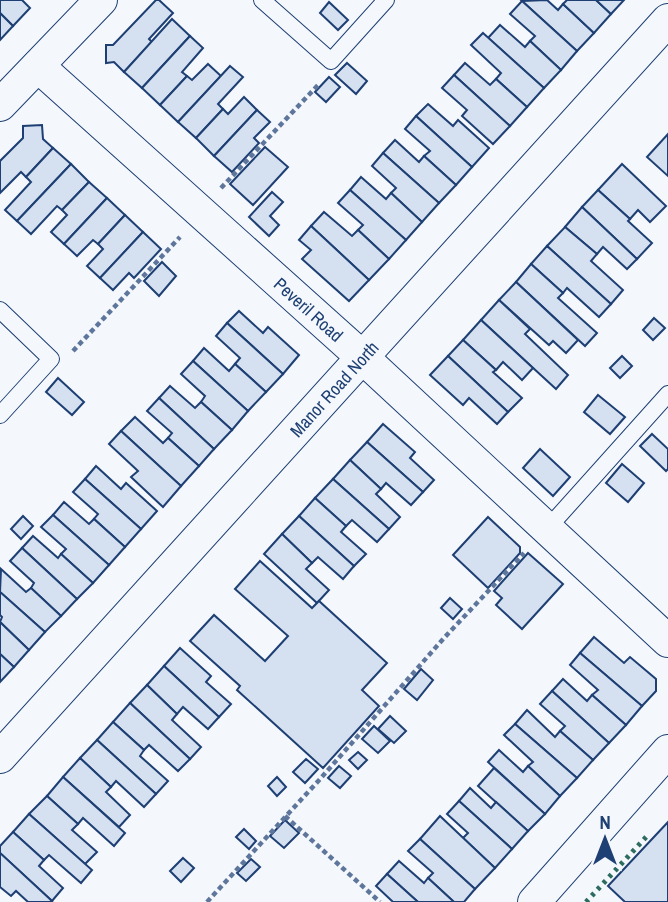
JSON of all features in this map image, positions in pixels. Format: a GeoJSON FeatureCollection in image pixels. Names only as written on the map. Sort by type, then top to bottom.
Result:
{"type":"FeatureCollection","features":[{"type":"Feature","properties":{"kind":"street"},"geometry":{"type":"LineString","coordinates":[[0,105],[101,0]]}},
{"type":"Feature","properties":{"kind":"street","name":"Manor Road North"},"geometry":{"type":"LineString","coordinates":[[0,757],[668,20]]}},
{"type":"Feature","properties":{"kind":"street","name":"Peveril Road"},"geometry":{"type":"LineString","coordinates":[[38,66],[362,356],[668,641]]}},
{"type":"Feature","properties":{"kind":"street"},"geometry":{"type":"LineString","coordinates":[[534,902],[668,751]]}},
{"type":"Feature","properties":{"kind":"lane"},"geometry":{"type":"LineString","coordinates":[[262,0],[331,61],[386,0]]}},
{"type":"Feature","properties":{"kind":"lane"},"geometry":{"type":"LineString","coordinates":[[0,310],[51,359],[0,415]]}},
{"type":"Feature","properties":{"kind":"lane"},"geometry":{"type":"LineString","coordinates":[[547,529],[668,394]]}},
{"type":"Feature","properties":{"kind":"path"},"geometry":{"type":"LineString","coordinates":[[51,359],[66,359],[329,74],[331,61]]}},
{"type":"Feature","properties":{"kind":"path"},"geometry":{"type":"LineString","coordinates":[[207,902],[444,638],[547,529]]}},
{"type":"Feature","properties":{"kind":"path"},"geometry":{"type":"LineString","coordinates":[[285,817],[380,902]]}},
{"type":"Feature","properties":{"kind":"building"},"geometry":{"type":"Polygon","coordinates":[[[0,0],[22,0],[30,8],[13,26],[0,13],[0,0]]]}},
{"type":"Feature","properties":{"kind":"building"},"geometry":{"type":"Polygon","coordinates":[[[156,0],[173,13],[149,39],[152,42],[124,72],[114,62],[106,63],[106,45],[113,45],[156,0]]]}},
{"type":"Feature","properties":{"kind":"building"},"geometry":{"type":"Polygon","coordinates":[[[547,0],[558,10],[563,4],[594,33],[577,51],[522,1],[547,0]]]}},
{"type":"Feature","properties":{"kind":"building"},"geometry":{"type":"Polygon","coordinates":[[[567,0],[596,0],[611,14],[594,33],[563,4],[567,0]]]}},
{"type":"Feature","properties":{"kind":"building"},"geometry":{"type":"Polygon","coordinates":[[[596,0],[624,0],[611,14],[596,0]]]}},
{"type":"Feature","properties":{"kind":"building"},"geometry":{"type":"Polygon","coordinates":[[[522,1],[577,51],[561,70],[530,41],[535,36],[510,14],[522,1]]]}},
{"type":"Feature","properties":{"kind":"building"},"geometry":{"type":"Polygon","coordinates":[[[329,2],[348,20],[338,30],[320,13],[329,2]]]}},
{"type":"Feature","properties":{"kind":"building"},"geometry":{"type":"Polygon","coordinates":[[[0,13],[13,26],[0,40],[0,13]]]}},
{"type":"Feature","properties":{"kind":"building"},"geometry":{"type":"Polygon","coordinates":[[[172,19],[190,36],[142,88],[124,72],[172,19]]]}},
{"type":"Feature","properties":{"kind":"building"},"geometry":{"type":"Polygon","coordinates":[[[500,25],[525,47],[530,41],[561,70],[544,88],[488,38],[500,25]]]}},
{"type":"Feature","properties":{"kind":"building"},"geometry":{"type":"Polygon","coordinates":[[[483,33],[544,88],[527,107],[496,79],[501,73],[471,45],[483,33]]]}},
{"type":"Feature","properties":{"kind":"building"},"geometry":{"type":"Polygon","coordinates":[[[190,36],[203,48],[182,72],[187,76],[160,105],[142,88],[190,36]]]}},
{"type":"Feature","properties":{"kind":"building"},"geometry":{"type":"Polygon","coordinates":[[[347,63],[367,81],[356,94],[335,75],[347,63]]]}},
{"type":"Feature","properties":{"kind":"building"},"geometry":{"type":"Polygon","coordinates":[[[465,63],[490,85],[496,79],[527,107],[510,126],[454,75],[465,63]]]}},
{"type":"Feature","properties":{"kind":"building"},"geometry":{"type":"Polygon","coordinates":[[[208,64],[221,76],[178,122],[160,105],[187,76],[192,80],[208,64]]]}},
{"type":"Feature","properties":{"kind":"building"},"geometry":{"type":"Polygon","coordinates":[[[230,66],[243,77],[218,104],[223,109],[196,138],[178,122],[230,66]]]}},
{"type":"Feature","properties":{"kind":"building"},"geometry":{"type":"Polygon","coordinates":[[[454,75],[510,126],[493,144],[462,116],[467,110],[442,88],[454,75]]]}},
{"type":"Feature","properties":{"kind":"building"},"geometry":{"type":"Polygon","coordinates":[[[329,77],[340,87],[326,102],[315,92],[329,77]]]}},
{"type":"Feature","properties":{"kind":"building"},"geometry":{"type":"Polygon","coordinates":[[[244,97],[257,110],[214,156],[196,138],[223,109],[228,114],[244,97]]]}},
{"type":"Feature","properties":{"kind":"building"},"geometry":{"type":"Polygon","coordinates":[[[428,104],[453,126],[458,120],[489,148],[472,167],[416,116],[428,104]]]}},
{"type":"Feature","properties":{"kind":"building"},"geometry":{"type":"Polygon","coordinates":[[[257,110],[270,122],[254,138],[259,143],[232,172],[214,156],[257,110]]]}},
{"type":"Feature","properties":{"kind":"building"},"geometry":{"type":"Polygon","coordinates":[[[416,116],[472,167],[456,185],[424,156],[430,151],[405,129],[416,116]]]}},
{"type":"Feature","properties":{"kind":"building"},"geometry":{"type":"Polygon","coordinates":[[[42,125],[43,139],[53,148],[26,177],[21,172],[0,193],[0,161],[23,138],[23,126],[42,125]]]}},
{"type":"Feature","properties":{"kind":"building"},"geometry":{"type":"Polygon","coordinates":[[[668,134],[668,176],[647,157],[668,134]]]}},
{"type":"Feature","properties":{"kind":"building"},"geometry":{"type":"Polygon","coordinates":[[[395,140],[419,162],[424,156],[456,185],[439,203],[383,153],[395,140]]]}},
{"type":"Feature","properties":{"kind":"building"},"geometry":{"type":"Polygon","coordinates":[[[265,147],[288,167],[253,205],[230,184],[265,147]]]}},
{"type":"Feature","properties":{"kind":"building"},"geometry":{"type":"Polygon","coordinates":[[[53,148],[71,164],[17,221],[5,210],[31,182],[26,177],[53,148]]]}},
{"type":"Feature","properties":{"kind":"building"},"geometry":{"type":"Polygon","coordinates":[[[383,153],[439,203],[422,222],[391,193],[396,188],[372,166],[383,153]]]}},
{"type":"Feature","properties":{"kind":"building"},"geometry":{"type":"Polygon","coordinates":[[[71,164],[89,182],[62,210],[57,206],[31,234],[17,221],[71,164]]]}},
{"type":"Feature","properties":{"kind":"building"},"geometry":{"type":"Polygon","coordinates":[[[622,164],[666,206],[650,222],[638,210],[630,219],[598,190],[622,164]]]}},
{"type":"Feature","properties":{"kind":"building"},"geometry":{"type":"Polygon","coordinates":[[[361,177],[386,199],[391,193],[422,222],[406,240],[350,190],[361,177]]]}},
{"type":"Feature","properties":{"kind":"building"},"geometry":{"type":"Polygon","coordinates":[[[89,182],[107,198],[64,244],[51,232],[67,215],[62,210],[89,182]]]}},
{"type":"Feature","properties":{"kind":"building"},"geometry":{"type":"Polygon","coordinates":[[[350,190],[406,240],[389,259],[358,230],[363,225],[338,203],[350,190]]]}},
{"type":"Feature","properties":{"kind":"building"},"geometry":{"type":"Polygon","coordinates":[[[598,190],[652,243],[637,259],[582,207],[598,190]]]}},
{"type":"Feature","properties":{"kind":"building"},"geometry":{"type":"Polygon","coordinates":[[[272,192],[283,202],[270,216],[279,225],[269,236],[249,217],[272,192]]]}},
{"type":"Feature","properties":{"kind":"building"},"geometry":{"type":"Polygon","coordinates":[[[107,198],[125,215],[98,244],[93,240],[77,256],[64,244],[107,198]]]}},
{"type":"Feature","properties":{"kind":"building"},"geometry":{"type":"Polygon","coordinates":[[[582,207],[637,259],[627,269],[603,247],[597,254],[565,227],[582,207]]]}},
{"type":"Feature","properties":{"kind":"building"},"geometry":{"type":"Polygon","coordinates":[[[324,212],[352,236],[358,230],[389,259],[369,280],[311,226],[324,212]]]}},
{"type":"Feature","properties":{"kind":"building"},"geometry":{"type":"Polygon","coordinates":[[[125,215],[143,232],[100,278],[87,266],[103,249],[98,244],[125,215]]]}},
{"type":"Feature","properties":{"kind":"building"},"geometry":{"type":"Polygon","coordinates":[[[311,226],[369,280],[349,301],[302,259],[311,250],[299,240],[311,226]]]}},
{"type":"Feature","properties":{"kind":"building"},"geometry":{"type":"Polygon","coordinates":[[[565,227],[597,254],[591,261],[623,290],[611,304],[547,246],[565,227]]]}},
{"type":"Feature","properties":{"kind":"building"},"geometry":{"type":"Polygon","coordinates":[[[143,232],[161,249],[134,278],[129,273],[113,290],[100,278],[143,232]]]}},
{"type":"Feature","properties":{"kind":"building"},"geometry":{"type":"Polygon","coordinates":[[[547,246],[611,304],[599,317],[567,288],[563,293],[531,264],[547,246]]]}},
{"type":"Feature","properties":{"kind":"building"},"geometry":{"type":"Polygon","coordinates":[[[162,262],[176,276],[159,296],[144,281],[162,262]]]}},
{"type":"Feature","properties":{"kind":"building"},"geometry":{"type":"Polygon","coordinates":[[[531,264],[563,293],[558,298],[597,333],[585,346],[516,282],[531,264]]]}},
{"type":"Feature","properties":{"kind":"building"},"geometry":{"type":"Polygon","coordinates":[[[516,282],[578,340],[566,353],[553,341],[549,345],[499,300],[516,282]]]}},
{"type":"Feature","properties":{"kind":"building"},"geometry":{"type":"Polygon","coordinates":[[[499,300],[530,329],[525,334],[568,375],[556,389],[481,320],[499,300]]]}},
{"type":"Feature","properties":{"kind":"building"},"geometry":{"type":"Polygon","coordinates":[[[239,311],[263,333],[268,327],[299,355],[283,374],[227,323],[239,311]]]}},
{"type":"Feature","properties":{"kind":"building"},"geometry":{"type":"Polygon","coordinates":[[[654,318],[665,328],[653,340],[643,330],[654,318]]]}},
{"type":"Feature","properties":{"kind":"building"},"geometry":{"type":"Polygon","coordinates":[[[481,320],[533,368],[522,380],[503,362],[496,370],[463,340],[481,320]]]}},
{"type":"Feature","properties":{"kind":"building"},"geometry":{"type":"Polygon","coordinates":[[[227,323],[283,374],[266,392],[235,364],[240,358],[216,336],[227,323]]]}},
{"type":"Feature","properties":{"kind":"building"},"geometry":{"type":"Polygon","coordinates":[[[463,340],[522,398],[508,412],[448,356],[463,340]]]}},
{"type":"Feature","properties":{"kind":"building"},"geometry":{"type":"Polygon","coordinates":[[[204,348],[229,371],[235,364],[266,392],[248,411],[193,361],[204,348]]]}},
{"type":"Feature","properties":{"kind":"building"},"geometry":{"type":"Polygon","coordinates":[[[448,356],[508,412],[497,424],[469,398],[463,405],[430,375],[448,356]]]}},
{"type":"Feature","properties":{"kind":"building"},"geometry":{"type":"Polygon","coordinates":[[[622,356],[632,366],[620,378],[610,368],[622,356]]]}},
{"type":"Feature","properties":{"kind":"building"},"geometry":{"type":"Polygon","coordinates":[[[193,361],[248,411],[232,430],[201,402],[205,396],[181,374],[193,361]]]}},
{"type":"Feature","properties":{"kind":"building"},"geometry":{"type":"Polygon","coordinates":[[[58,378],[84,402],[72,415],[46,392],[58,378]]]}},
{"type":"Feature","properties":{"kind":"building"},"geometry":{"type":"Polygon","coordinates":[[[170,386],[195,408],[201,402],[232,430],[214,449],[159,398],[170,386]]]}},
{"type":"Feature","properties":{"kind":"building"},"geometry":{"type":"Polygon","coordinates":[[[598,395],[625,417],[610,434],[584,412],[598,395]]]}},
{"type":"Feature","properties":{"kind":"building"},"geometry":{"type":"Polygon","coordinates":[[[159,398],[214,449],[199,466],[168,438],[172,433],[147,411],[159,398]]]}},
{"type":"Feature","properties":{"kind":"building"},"geometry":{"type":"Polygon","coordinates":[[[135,417],[163,443],[168,438],[199,466],[181,486],[121,431],[135,417]]]}},
{"type":"Feature","properties":{"kind":"building"},"geometry":{"type":"Polygon","coordinates":[[[383,424],[415,452],[410,458],[434,480],[423,492],[367,442],[383,424]]]}},
{"type":"Feature","properties":{"kind":"building"},"geometry":{"type":"Polygon","coordinates":[[[121,431],[181,486],[163,507],[131,477],[138,471],[109,444],[121,431]]]}},
{"type":"Feature","properties":{"kind":"building"},"geometry":{"type":"Polygon","coordinates":[[[652,434],[668,449],[666,471],[640,446],[652,434]]]}},
{"type":"Feature","properties":{"kind":"building"},"geometry":{"type":"Polygon","coordinates":[[[367,442],[423,492],[411,505],[386,483],[381,489],[350,460],[367,442]]]}},
{"type":"Feature","properties":{"kind":"building"},"geometry":{"type":"Polygon","coordinates":[[[540,449],[570,477],[553,496],[523,468],[540,449]]]}},
{"type":"Feature","properties":{"kind":"building"},"geometry":{"type":"Polygon","coordinates":[[[350,460],[381,489],[376,494],[400,517],[389,529],[333,479],[350,460]]]}},
{"type":"Feature","properties":{"kind":"building"},"geometry":{"type":"Polygon","coordinates":[[[622,464],[644,483],[628,502],[606,483],[622,464]]]}},
{"type":"Feature","properties":{"kind":"building"},"geometry":{"type":"Polygon","coordinates":[[[96,466],[121,489],[126,483],[157,511],[141,529],[85,479],[96,466]]]}},
{"type":"Feature","properties":{"kind":"building"},"geometry":{"type":"Polygon","coordinates":[[[85,479],[141,529],[125,547],[94,519],[98,514],[73,492],[85,479]]]}},
{"type":"Feature","properties":{"kind":"building"},"geometry":{"type":"Polygon","coordinates":[[[333,479],[389,529],[377,542],[352,520],[346,526],[315,498],[333,479]]]}},
{"type":"Feature","properties":{"kind":"building"},"geometry":{"type":"Polygon","coordinates":[[[315,498],[346,526],[341,532],[366,554],[354,566],[299,516],[315,498]]]}},
{"type":"Feature","properties":{"kind":"building"},"geometry":{"type":"Polygon","coordinates":[[[64,502],[89,524],[94,519],[125,547],[109,565],[53,515],[64,502]]]}},
{"type":"Feature","properties":{"kind":"building"},"geometry":{"type":"Polygon","coordinates":[[[53,515],[109,565],[93,583],[61,554],[66,549],[41,527],[53,515]]]}},
{"type":"Feature","properties":{"kind":"building"},"geometry":{"type":"Polygon","coordinates":[[[23,516],[33,526],[21,539],[11,529],[23,516]]]}},
{"type":"Feature","properties":{"kind":"building"},"geometry":{"type":"Polygon","coordinates":[[[299,516],[354,566],[343,579],[318,557],[312,563],[282,534],[299,516]]]}},
{"type":"Feature","properties":{"kind":"building"},"geometry":{"type":"Polygon","coordinates":[[[488,517],[520,547],[520,553],[488,588],[453,555],[488,517]]]}},
{"type":"Feature","properties":{"kind":"building"},"geometry":{"type":"Polygon","coordinates":[[[282,534],[312,563],[306,569],[329,590],[317,603],[264,554],[282,534]]]}},
{"type":"Feature","properties":{"kind":"building"},"geometry":{"type":"Polygon","coordinates":[[[33,536],[58,558],[61,554],[93,583],[77,599],[22,548],[33,536]]]}},
{"type":"Feature","properties":{"kind":"building"},"geometry":{"type":"Polygon","coordinates":[[[22,548],[77,599],[61,616],[31,588],[34,583],[10,561],[22,548]]]}},
{"type":"Feature","properties":{"kind":"building"},"geometry":{"type":"Polygon","coordinates":[[[528,553],[563,584],[522,629],[496,605],[502,598],[494,591],[528,553]]]}},
{"type":"Feature","properties":{"kind":"building"},"geometry":{"type":"Polygon","coordinates":[[[260,561],[312,608],[319,601],[387,663],[362,690],[379,706],[323,768],[237,690],[240,686],[190,641],[214,615],[265,661],[288,636],[235,589],[260,561]]]}},
{"type":"Feature","properties":{"kind":"building"},"geometry":{"type":"Polygon","coordinates":[[[1,569],[26,592],[31,588],[61,616],[45,632],[0,592],[1,569]]]}},
{"type":"Feature","properties":{"kind":"building"},"geometry":{"type":"Polygon","coordinates":[[[0,592],[45,632],[29,650],[0,622],[0,592]]]}},
{"type":"Feature","properties":{"kind":"building"},"geometry":{"type":"Polygon","coordinates":[[[450,598],[462,609],[453,619],[441,608],[450,598]]]}},
{"type":"Feature","properties":{"kind":"building"},"geometry":{"type":"Polygon","coordinates":[[[0,622],[29,650],[14,667],[0,654],[0,622]]]}},
{"type":"Feature","properties":{"kind":"building"},"geometry":{"type":"Polygon","coordinates":[[[594,637],[624,663],[630,657],[656,679],[656,691],[642,706],[580,653],[594,637]]]}},
{"type":"Feature","properties":{"kind":"building"},"geometry":{"type":"Polygon","coordinates":[[[180,648],[211,676],[206,682],[231,704],[219,717],[164,666],[180,648]]]}},
{"type":"Feature","properties":{"kind":"building"},"geometry":{"type":"Polygon","coordinates":[[[580,653],[642,706],[626,725],[592,695],[598,690],[570,665],[580,653]]]}},
{"type":"Feature","properties":{"kind":"building"},"geometry":{"type":"Polygon","coordinates":[[[0,654],[14,667],[0,682],[0,654]]]}},
{"type":"Feature","properties":{"kind":"building"},"geometry":{"type":"Polygon","coordinates":[[[164,666],[219,717],[208,729],[183,707],[177,714],[147,685],[164,666]]]}},
{"type":"Feature","properties":{"kind":"building"},"geometry":{"type":"Polygon","coordinates":[[[421,669],[433,680],[417,700],[404,689],[421,669]]]}},
{"type":"Feature","properties":{"kind":"building"},"geometry":{"type":"Polygon","coordinates":[[[563,679],[587,701],[592,695],[626,725],[609,743],[552,691],[563,679]]]}},
{"type":"Feature","properties":{"kind":"building"},"geometry":{"type":"Polygon","coordinates":[[[147,685],[177,714],[172,720],[201,747],[190,759],[130,703],[147,685]]]}},
{"type":"Feature","properties":{"kind":"building"},"geometry":{"type":"Polygon","coordinates":[[[552,691],[609,743],[593,760],[560,731],[565,726],[540,704],[552,691]]]}},
{"type":"Feature","properties":{"kind":"building"},"geometry":{"type":"Polygon","coordinates":[[[130,703],[190,759],[178,771],[149,745],[144,750],[113,722],[130,703]]]}},
{"type":"Feature","properties":{"kind":"building"},"geometry":{"type":"Polygon","coordinates":[[[527,710],[555,737],[560,731],[593,760],[577,778],[515,724],[527,710]]]}},
{"type":"Feature","properties":{"kind":"building"},"geometry":{"type":"Polygon","coordinates":[[[390,716],[406,731],[394,743],[378,729],[390,716]]]}},
{"type":"Feature","properties":{"kind":"building"},"geometry":{"type":"Polygon","coordinates":[[[113,722],[144,750],[140,756],[168,781],[156,794],[97,740],[113,722]]]}},
{"type":"Feature","properties":{"kind":"building"},"geometry":{"type":"Polygon","coordinates":[[[515,724],[577,778],[560,796],[528,766],[533,762],[504,735],[515,724]]]}},
{"type":"Feature","properties":{"kind":"building"},"geometry":{"type":"Polygon","coordinates":[[[374,726],[390,741],[378,753],[362,739],[374,726]]]}},
{"type":"Feature","properties":{"kind":"building"},"geometry":{"type":"Polygon","coordinates":[[[97,740],[156,794],[144,807],[116,781],[111,787],[80,758],[97,740]]]}},
{"type":"Feature","properties":{"kind":"building"},"geometry":{"type":"Polygon","coordinates":[[[499,750],[523,772],[528,766],[560,796],[545,814],[488,762],[499,750]]]}},
{"type":"Feature","properties":{"kind":"building"},"geometry":{"type":"Polygon","coordinates":[[[358,752],[367,760],[358,769],[349,760],[358,752]]]}},
{"type":"Feature","properties":{"kind":"building"},"geometry":{"type":"Polygon","coordinates":[[[80,758],[111,787],[106,792],[130,815],[119,827],[63,777],[80,758]]]}},
{"type":"Feature","properties":{"kind":"building"},"geometry":{"type":"Polygon","coordinates":[[[306,759],[318,769],[305,783],[293,772],[306,759]]]}},
{"type":"Feature","properties":{"kind":"building"},"geometry":{"type":"Polygon","coordinates":[[[339,766],[351,776],[340,788],[328,778],[339,766]]]}},
{"type":"Feature","properties":{"kind":"building"},"geometry":{"type":"Polygon","coordinates":[[[494,768],[545,814],[528,831],[478,786],[494,768]]]}},
{"type":"Feature","properties":{"kind":"building"},"geometry":{"type":"Polygon","coordinates":[[[63,777],[125,833],[114,846],[83,818],[78,824],[47,796],[63,777]]]}},
{"type":"Feature","properties":{"kind":"building"},"geometry":{"type":"Polygon","coordinates":[[[277,777],[286,787],[277,796],[268,786],[277,777]]]}},
{"type":"Feature","properties":{"kind":"building"},"geometry":{"type":"Polygon","coordinates":[[[470,788],[491,808],[496,802],[528,831],[512,849],[459,801],[470,788]]]}},
{"type":"Feature","properties":{"kind":"building"},"geometry":{"type":"Polygon","coordinates":[[[47,796],[78,824],[72,830],[97,852],[85,864],[29,814],[47,796]]]}},
{"type":"Feature","properties":{"kind":"building"},"geometry":{"type":"Polygon","coordinates":[[[459,801],[512,849],[495,868],[463,838],[468,833],[447,814],[459,801]]]}},
{"type":"Feature","properties":{"kind":"building"},"geometry":{"type":"Polygon","coordinates":[[[29,814],[92,870],[81,883],[49,855],[44,860],[13,832],[29,814]]]}},
{"type":"Feature","properties":{"kind":"building"},"geometry":{"type":"Polygon","coordinates":[[[440,816],[495,868],[475,889],[420,839],[440,816]]]}},
{"type":"Feature","properties":{"kind":"building"},"geometry":{"type":"Polygon","coordinates":[[[285,820],[299,833],[284,848],[270,836],[285,820]]]}},
{"type":"Feature","properties":{"kind":"building"},"geometry":{"type":"Polygon","coordinates":[[[668,822],[668,902],[625,902],[608,886],[668,822]]]}},
{"type":"Feature","properties":{"kind":"building"},"geometry":{"type":"Polygon","coordinates":[[[244,829],[256,841],[249,849],[236,837],[244,829]]]}},
{"type":"Feature","properties":{"kind":"building"},"geometry":{"type":"Polygon","coordinates":[[[13,832],[44,860],[39,866],[63,888],[52,901],[0,853],[0,846],[13,832]]]}},
{"type":"Feature","properties":{"kind":"building"},"geometry":{"type":"Polygon","coordinates":[[[420,839],[475,889],[464,902],[454,902],[428,878],[433,873],[408,851],[420,839]]]}},
{"type":"Feature","properties":{"kind":"building"},"geometry":{"type":"Polygon","coordinates":[[[0,853],[52,901],[28,902],[16,891],[11,896],[0,887],[0,853]]]}},
{"type":"Feature","properties":{"kind":"building"},"geometry":{"type":"Polygon","coordinates":[[[183,858],[194,868],[181,882],[170,871],[183,858]]]}},
{"type":"Feature","properties":{"kind":"building"},"geometry":{"type":"Polygon","coordinates":[[[251,859],[260,867],[246,881],[237,873],[251,859]]]}},
{"type":"Feature","properties":{"kind":"building"},"geometry":{"type":"Polygon","coordinates":[[[399,861],[424,883],[428,878],[454,902],[418,902],[387,874],[399,861]]]}},
{"type":"Feature","properties":{"kind":"building"},"geometry":{"type":"Polygon","coordinates":[[[387,874],[418,902],[393,902],[376,886],[387,874]]]}},
{"type":"Feature","properties":{"kind":"hedge"},"geometry":{"type":"LineString","coordinates":[[586,902],[648,835]]}}]}
